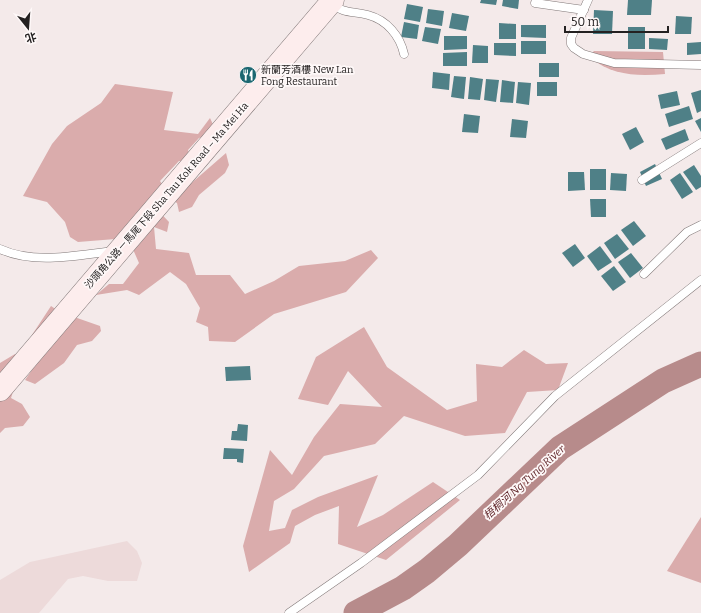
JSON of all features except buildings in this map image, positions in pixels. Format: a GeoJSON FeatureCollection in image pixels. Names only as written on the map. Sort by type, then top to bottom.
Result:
{"type":"FeatureCollection","features":[{"type":"Feature","properties":{"kind":"main road","name":"沙頭角公路－馬尾下段 Sha Tau Kok Road – Ma Mei Ha"},"geometry":{"type":"LineString","coordinates":[[0,390],[118,250],[332,2]]}},
{"type":"Feature","properties":{"kind":"lane"},"geometry":{"type":"LineString","coordinates":[[536,0],[535,3],[584,10]]}},
{"type":"Feature","properties":{"kind":"lane"},"geometry":{"type":"LineString","coordinates":[[588,0],[571,38],[572,44],[579,52],[614,64],[701,65]]}},
{"type":"Feature","properties":{"kind":"lane"},"geometry":{"type":"LineString","coordinates":[[332,2],[339,10],[368,14],[383,21],[398,36],[404,54]]}},
{"type":"Feature","properties":{"kind":"lane"},"geometry":{"type":"LineString","coordinates":[[642,180],[701,143]]}},
{"type":"Feature","properties":{"kind":"lane"},"geometry":{"type":"LineString","coordinates":[[644,274],[687,232],[701,225]]}},
{"type":"Feature","properties":{"kind":"lane"},"geometry":{"type":"LineString","coordinates":[[0,249],[22,256],[49,258],[118,250]]}},
{"type":"Feature","properties":{"kind":"lane"},"geometry":{"type":"LineString","coordinates":[[289,613],[361,563],[478,475],[555,396],[701,280]]}},
{"type":"Feature","properties":{"kind":"shaded area"},"geometry":{"type":"Polygon","coordinates":[[[594,51],[663,52],[665,74],[635,75],[617,72],[599,64],[591,58],[591,54],[594,51]]]}},
{"type":"Feature","properties":{"kind":"shaded area"},"geometry":{"type":"Polygon","coordinates":[[[115,84],[173,92],[164,130],[198,134],[210,118],[217,133],[199,138],[188,150],[193,163],[179,161],[160,181],[166,190],[180,193],[226,153],[229,165],[225,173],[199,195],[192,207],[179,212],[177,203],[160,193],[151,203],[169,222],[167,232],[154,227],[156,249],[189,253],[196,275],[230,275],[245,294],[274,281],[299,266],[345,261],[371,250],[378,258],[346,292],[274,314],[235,342],[209,341],[208,327],[196,322],[200,308],[186,284],[170,272],[139,295],[127,290],[96,295],[109,284],[123,284],[139,263],[128,238],[78,242],[70,237],[65,222],[47,202],[23,196],[52,144],[67,126],[101,103],[115,84]]]}},
{"type":"Feature","properties":{"kind":"shaded area"},"geometry":{"type":"Polygon","coordinates":[[[51,306],[60,312],[100,326],[101,331],[92,341],[77,345],[64,363],[35,384],[25,380],[43,354],[32,335],[51,306]]]}},
{"type":"Feature","properties":{"kind":"shaded area"},"geometry":{"type":"Polygon","coordinates":[[[364,327],[387,367],[447,410],[477,401],[476,364],[502,367],[524,350],[546,364],[568,363],[558,390],[527,392],[505,433],[465,436],[404,416],[375,444],[324,456],[294,489],[274,501],[269,531],[285,528],[292,510],[318,497],[378,475],[357,527],[383,515],[433,482],[460,500],[386,560],[338,544],[339,506],[315,515],[295,526],[290,543],[249,572],[243,546],[270,450],[292,475],[314,437],[340,404],[382,407],[348,371],[328,405],[298,399],[316,357],[364,327]]]}},
{"type":"Feature","properties":{"kind":"shaded area"},"geometry":{"type":"Polygon","coordinates":[[[15,354],[17,379],[11,398],[22,404],[30,417],[23,426],[5,428],[0,433],[0,363],[15,354]]]}},
{"type":"Feature","properties":{"kind":"shaded area"},"geometry":{"type":"Polygon","coordinates":[[[701,517],[701,583],[667,571],[701,517]]]}},
{"type":"Feature","properties":{"kind":"shaded area"},"geometry":{"type":"Polygon","coordinates":[[[127,541],[137,551],[142,563],[137,581],[108,581],[83,576],[68,579],[39,613],[0,613],[0,580],[30,562],[127,541]]]}},
{"type":"Feature","properties":{"kind":"waterway","name":"梧桐河 Ng Tung River"},"geometry":{"type":"LineString","coordinates":[[356,613],[403,588],[427,571],[458,545],[560,448],[663,381],[701,364]]}},
{"type":"Feature","properties":{"kind":"place","name":"新蘭芳酒樓 New Lan Fong Restaurant"},"geometry":{"type":"Point","coordinates":[248,75]}}]}
